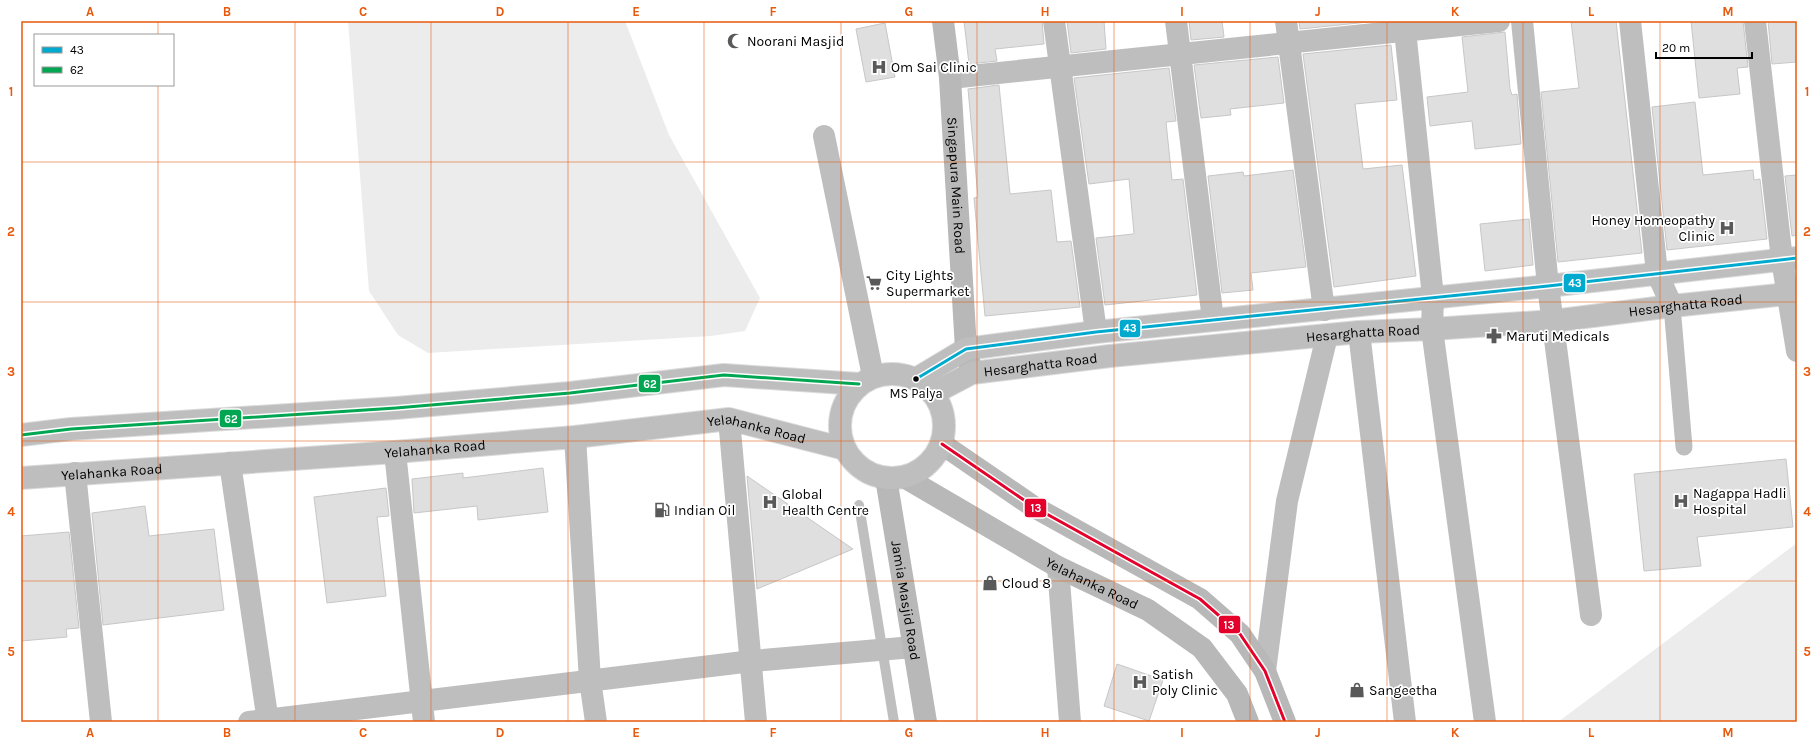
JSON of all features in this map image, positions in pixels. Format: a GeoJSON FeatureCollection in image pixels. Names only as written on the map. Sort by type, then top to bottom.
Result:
{"type":"FeatureCollection","features":[{"type":"Feature","properties":{"kind":"main road","name":"Singapura Main Road"},"geometry":{"type":"LineString","coordinates":[[943,21],[950,78],[966,349],[972,373]]}},
{"type":"Feature","properties":{"kind":"main road"},"geometry":{"type":"LineString","coordinates":[[942,444],[1034,507],[1200,599],[1240,634],[1265,671],[1286,722]]}},
{"type":"Feature","properties":{"kind":"main road","name":"Yelahanka Road"},"geometry":{"type":"LineString","coordinates":[[895,478],[1058,567],[1148,610],[1202,648],[1237,694],[1248,722]]}},
{"type":"Feature","properties":{"kind":"main road","name":"Jamia Masjid Road"},"geometry":{"type":"LineString","coordinates":[[895,478],[905,647],[926,722]]}},
{"type":"Feature","properties":{"kind":"street"},"geometry":{"type":"LineString","coordinates":[[1054,21],[1096,332]]}},
{"type":"Feature","properties":{"kind":"street"},"geometry":{"type":"LineString","coordinates":[[1176,21],[1213,320]]}},
{"type":"Feature","properties":{"kind":"street"},"geometry":{"type":"LineString","coordinates":[[1286,21],[1324,310]]}},
{"type":"Feature","properties":{"kind":"street"},"geometry":{"type":"LineString","coordinates":[[950,78],[1289,42],[1404,25],[1499,21]]}},
{"type":"Feature","properties":{"kind":"street"},"geometry":{"type":"LineString","coordinates":[[1522,21],[1552,321],[1591,615]]}},
{"type":"Feature","properties":{"kind":"street"},"geometry":{"type":"LineString","coordinates":[[1630,21],[1657,273],[1672,306]]}},
{"type":"Feature","properties":{"kind":"street"},"geometry":{"type":"LineString","coordinates":[[1755,21],[1789,259],[1797,351]]}},
{"type":"Feature","properties":{"kind":"street"},"geometry":{"type":"LineString","coordinates":[[1404,25],[1433,297],[1432,330],[1485,722]]}},
{"type":"Feature","properties":{"kind":"street"},"geometry":{"type":"LineString","coordinates":[[824,136],[866,380]]}},
{"type":"Feature","properties":{"kind":"street","name":"Hesarghatta Road"},"geometry":{"type":"LineString","coordinates":[[916,379],[966,349],[1096,332],[1324,310],[1789,259]]}},
{"type":"Feature","properties":{"kind":"street","name":"Hesarghatta Road"},"geometry":{"type":"LineString","coordinates":[[934,393],[972,373],[1118,355],[1359,332],[1432,330],[1552,321],[1793,293]]}},
{"type":"Feature","properties":{"kind":"street"},"geometry":{"type":"LineString","coordinates":[[1359,332],[1405,722]]}},
{"type":"Feature","properties":{"kind":"street"},"geometry":{"type":"LineString","coordinates":[[1265,671],[1287,501],[1328,336]]}},
{"type":"Feature","properties":{"kind":"street"},"geometry":{"type":"LineString","coordinates":[[21,435],[71,429],[412,407],[570,393],[724,375],[866,380],[887,373],[902,374],[916,379],[934,393],[944,414],[942,444],[936,456],[922,470],[895,478],[870,474],[855,463],[845,449],[840,432],[841,414],[848,397],[866,380]]}},
{"type":"Feature","properties":{"kind":"street"},"geometry":{"type":"LineString","coordinates":[[730,419],[752,661],[756,722]]}},
{"type":"Feature","properties":{"kind":"street","name":"Yelahanka Road"},"geometry":{"type":"LineString","coordinates":[[21,478],[75,473],[395,452],[575,437],[730,419],[845,449]]}},
{"type":"Feature","properties":{"kind":"street"},"geometry":{"type":"LineString","coordinates":[[575,437],[590,680],[596,722]]}},
{"type":"Feature","properties":{"kind":"street"},"geometry":{"type":"LineString","coordinates":[[395,452],[424,722]]}},
{"type":"Feature","properties":{"kind":"street"},"geometry":{"type":"LineString","coordinates":[[230,463],[262,721],[422,700],[752,661],[905,647]]}},
{"type":"Feature","properties":{"kind":"street"},"geometry":{"type":"LineString","coordinates":[[75,473],[102,722]]}},
{"type":"Feature","properties":{"kind":"street"},"geometry":{"type":"LineString","coordinates":[[1058,567],[1070,722]]}},
{"type":"Feature","properties":{"kind":"lane"},"geometry":{"type":"LineString","coordinates":[[1672,306],[1684,447]]}},
{"type":"Feature","properties":{"kind":"shaded area"},"geometry":{"type":"Polygon","coordinates":[[[348,21],[625,21],[669,135],[760,298],[745,331],[711,336],[428,353],[398,335],[369,291],[348,21]]]}},
{"type":"Feature","properties":{"kind":"shaded area"},"geometry":{"type":"Polygon","coordinates":[[[1797,543],[1797,722],[1558,722],[1797,543]]]}},
{"type":"Feature","properties":{"kind":"building"},"geometry":{"type":"Polygon","coordinates":[[[964,21],[1042,21],[1044,44],[995,49],[997,61],[969,64],[964,21]]]}},
{"type":"Feature","properties":{"kind":"building"},"geometry":{"type":"Polygon","coordinates":[[[1067,21],[1104,21],[1106,49],[1071,53],[1067,21]]]}},
{"type":"Feature","properties":{"kind":"building"},"geometry":{"type":"Polygon","coordinates":[[[1189,21],[1222,21],[1224,37],[1191,40],[1189,21]]]}},
{"type":"Feature","properties":{"kind":"building"},"geometry":{"type":"Polygon","coordinates":[[[1299,21],[1378,21],[1300,29],[1299,21]]]}},
{"type":"Feature","properties":{"kind":"building"},"geometry":{"type":"Polygon","coordinates":[[[1571,21],[1616,21],[1642,253],[1558,262],[1541,92],[1579,88],[1571,21]]]}},
{"type":"Feature","properties":{"kind":"building"},"geometry":{"type":"Polygon","coordinates":[[[1691,21],[1743,21],[1748,67],[1737,68],[1740,94],[1699,98],[1691,21]]]}},
{"type":"Feature","properties":{"kind":"building"},"geometry":{"type":"Polygon","coordinates":[[[1768,21],[1797,21],[1797,62],[1772,64],[1768,21]]]}},
{"type":"Feature","properties":{"kind":"building"},"geometry":{"type":"Polygon","coordinates":[[[885,23],[895,77],[866,82],[856,29],[885,23]]]}},
{"type":"Feature","properties":{"kind":"building"},"geometry":{"type":"Polygon","coordinates":[[[1505,32],[1510,89],[1512,95],[1517,94],[1521,144],[1475,149],[1472,121],[1430,126],[1427,97],[1468,92],[1462,37],[1505,32]]]}},
{"type":"Feature","properties":{"kind":"building"},"geometry":{"type":"Polygon","coordinates":[[[1391,45],[1397,100],[1355,104],[1363,169],[1402,165],[1416,276],[1334,287],[1303,54],[1391,45]]]}},
{"type":"Feature","properties":{"kind":"building"},"geometry":{"type":"Polygon","coordinates":[[[1278,57],[1284,103],[1230,109],[1231,115],[1201,118],[1194,65],[1278,57]]]}},
{"type":"Feature","properties":{"kind":"building"},"geometry":{"type":"Polygon","coordinates":[[[1169,68],[1176,121],[1166,122],[1172,180],[1183,179],[1197,295],[1105,305],[1096,238],[1134,233],[1129,179],[1089,184],[1074,78],[1169,68]]]}},
{"type":"Feature","properties":{"kind":"building"},"geometry":{"type":"Polygon","coordinates":[[[999,85],[1010,194],[1051,190],[1057,242],[1071,241],[1080,307],[985,316],[974,198],[978,197],[968,89],[999,85]]]}},
{"type":"Feature","properties":{"kind":"building"},"geometry":{"type":"Polygon","coordinates":[[[1695,102],[1703,175],[1753,170],[1754,180],[1760,179],[1767,239],[1667,250],[1652,107],[1695,102]]]}},
{"type":"Feature","properties":{"kind":"building"},"geometry":{"type":"Polygon","coordinates":[[[1293,170],[1306,267],[1251,273],[1253,290],[1222,293],[1208,176],[1243,172],[1244,176],[1293,170]]]}},
{"type":"Feature","properties":{"kind":"building"},"geometry":{"type":"Polygon","coordinates":[[[1797,175],[1797,235],[1792,236],[1785,176],[1797,175]]]}},
{"type":"Feature","properties":{"kind":"building"},"geometry":{"type":"Polygon","coordinates":[[[1529,219],[1533,265],[1485,271],[1480,224],[1529,219]]]}},
{"type":"Feature","properties":{"kind":"building"},"geometry":{"type":"Polygon","coordinates":[[[1786,459],[1793,527],[1697,537],[1701,566],[1644,571],[1634,474],[1786,459]]]}},
{"type":"Feature","properties":{"kind":"building"},"geometry":{"type":"Polygon","coordinates":[[[543,468],[548,512],[478,520],[477,506],[414,513],[412,479],[463,473],[463,478],[543,468]]]}},
{"type":"Feature","properties":{"kind":"building"},"geometry":{"type":"Polygon","coordinates":[[[747,476],[853,549],[757,589],[747,476]]]}},
{"type":"Feature","properties":{"kind":"building"},"geometry":{"type":"Polygon","coordinates":[[[386,488],[389,516],[377,517],[386,596],[327,603],[314,497],[386,488]]]}},
{"type":"Feature","properties":{"kind":"building"},"geometry":{"type":"Polygon","coordinates":[[[145,506],[149,536],[214,529],[224,610],[103,625],[92,513],[145,506]]]}},
{"type":"Feature","properties":{"kind":"building"},"geometry":{"type":"Polygon","coordinates":[[[69,532],[79,628],[66,629],[67,637],[21,641],[21,536],[69,532]]]}},
{"type":"Feature","properties":{"kind":"building"},"geometry":{"type":"Polygon","coordinates":[[[1117,664],[1163,680],[1149,721],[1104,706],[1117,664]]]}},
{"type":"Feature","properties":{"kind":"waterway"},"geometry":{"type":"LineString","coordinates":[[859,505],[894,722]]}},
{"type":"Feature","properties":{"kind":"transit line","name":"43"},"geometry":{"type":"LineString","coordinates":[[916,379],[966,349],[1096,332],[1548,286],[1797,258]]}},
{"type":"Feature","properties":{"kind":"transit line","name":"62"},"geometry":{"type":"LineString","coordinates":[[21,435],[71,429],[396,408],[570,393],[724,375],[859,384]]}},
{"type":"Feature","properties":{"kind":"transit line","name":"13"},"geometry":{"type":"LineString","coordinates":[[942,444],[1034,507],[1200,599],[1240,634],[1265,671],[1285,722]]}},
{"type":"Feature","properties":{"kind":"place","name":"Noorani Masjid"},"geometry":{"type":"Point","coordinates":[735,41]}},
{"type":"Feature","properties":{"kind":"place","name":"Om Sai Clinic"},"geometry":{"type":"Point","coordinates":[879,67]}},
{"type":"Feature","properties":{"kind":"place","name":"Honey Homeopathy Clinic"},"geometry":{"type":"Point","coordinates":[1727,228]}},
{"type":"Feature","properties":{"kind":"place","name":"City Lights Supermarket"},"geometry":{"type":"Point","coordinates":[874,283]}},
{"type":"Feature","properties":{"kind":"place","name":"Maruti Medicals"},"geometry":{"type":"Point","coordinates":[1494,336]}},
{"type":"Feature","properties":{"kind":"place","name":"MS Palya"},"geometry":{"type":"Point","coordinates":[916,379]}},
{"type":"Feature","properties":{"kind":"place","name":"Nagappa Hadli Hospital"},"geometry":{"type":"Point","coordinates":[1681,501]}},
{"type":"Feature","properties":{"kind":"place","name":"Global Health Centre"},"geometry":{"type":"Point","coordinates":[770,502]}},
{"type":"Feature","properties":{"kind":"place","name":"Indian Oil"},"geometry":{"type":"Point","coordinates":[662,510]}},
{"type":"Feature","properties":{"kind":"place","name":"Cloud 8"},"geometry":{"type":"Point","coordinates":[990,583]}},
{"type":"Feature","properties":{"kind":"place","name":"Satish Poly Clinic"},"geometry":{"type":"Point","coordinates":[1140,682]}},
{"type":"Feature","properties":{"kind":"place","name":"Sangeetha"},"geometry":{"type":"Point","coordinates":[1357,690]}}]}
